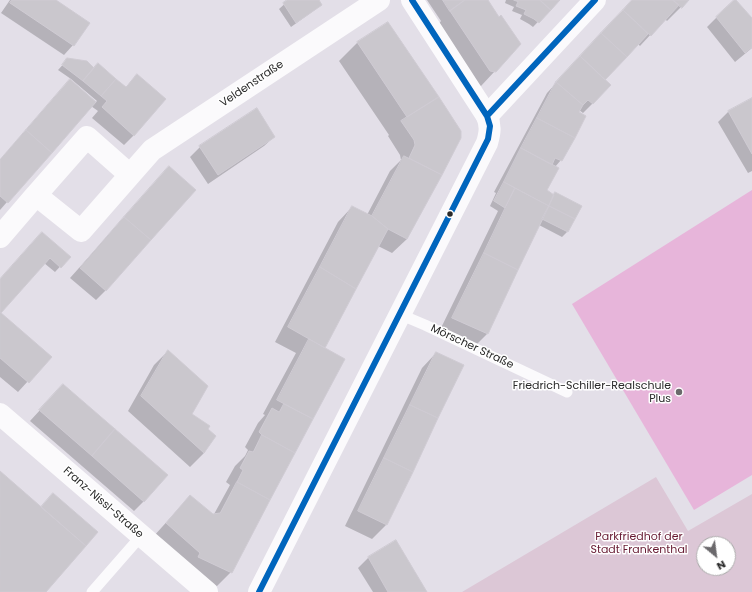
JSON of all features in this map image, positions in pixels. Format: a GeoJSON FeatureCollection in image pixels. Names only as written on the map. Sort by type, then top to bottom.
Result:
{"type":"FeatureCollection","features":[{"type":"Feature","properties":{"kind":"street","name":"Veldenstraße"},"geometry":{"type":"LineString","coordinates":[[36,195],[81,231],[152,150],[379,0]]}},
{"type":"Feature","properties":{"kind":"street"},"geometry":{"type":"LineString","coordinates":[[259,592],[487,143],[491,130],[487,116],[412,0]]}},
{"type":"Feature","properties":{"kind":"street"},"geometry":{"type":"LineString","coordinates":[[487,116],[596,0]]}},
{"type":"Feature","properties":{"kind":"street"},"geometry":{"type":"LineString","coordinates":[[0,237],[87,137],[130,175]]}},
{"type":"Feature","properties":{"kind":"street","name":"Franz-Nissl-Straße"},"geometry":{"type":"LineString","coordinates":[[0,414],[207,592]]}},
{"type":"Feature","properties":{"kind":"lane","name":"Mörscher Straße"},"geometry":{"type":"LineString","coordinates":[[399,314],[567,392]]}},
{"type":"Feature","properties":{"kind":"lane"},"geometry":{"type":"LineString","coordinates":[[92,592],[141,536]]}},
{"type":"Feature","properties":{"kind":"green space","name":"Parkfriedhof der Stadt Frankenthal"},"geometry":{"type":"Polygon","coordinates":[[[656,477],[688,531],[752,494],[752,592],[462,592],[656,477]]]}},
{"type":"Feature","properties":{"kind":"shaded area","name":"Friedrich-Schiller-Realschule Plus"},"geometry":{"type":"Polygon","coordinates":[[[752,190],[752,475],[694,510],[572,304],[752,190]]]}},
{"type":"Feature","properties":{"kind":"building"},"geometry":{"type":"Polygon","coordinates":[[[12,0],[56,0],[90,23],[74,46],[10,3],[12,0]]]}},
{"type":"Feature","properties":{"kind":"building"},"geometry":{"type":"Polygon","coordinates":[[[287,0],[319,0],[322,5],[296,23],[283,3],[287,0]]]}},
{"type":"Feature","properties":{"kind":"building"},"geometry":{"type":"Polygon","coordinates":[[[443,0],[465,0],[450,11],[443,0]]]}},
{"type":"Feature","properties":{"kind":"building"},"geometry":{"type":"Polygon","coordinates":[[[465,0],[488,0],[499,17],[501,15],[521,44],[496,72],[490,71],[450,11],[465,0]]]}},
{"type":"Feature","properties":{"kind":"building"},"geometry":{"type":"Polygon","coordinates":[[[514,0],[540,0],[551,10],[539,23],[524,14],[526,10],[516,6],[518,2],[514,0]]]}},
{"type":"Feature","properties":{"kind":"building"},"geometry":{"type":"Polygon","coordinates":[[[540,0],[560,0],[551,10],[540,0]]]}},
{"type":"Feature","properties":{"kind":"building"},"geometry":{"type":"Polygon","coordinates":[[[632,0],[673,0],[679,5],[651,36],[623,10],[632,0]]]}},
{"type":"Feature","properties":{"kind":"building"},"geometry":{"type":"Polygon","coordinates":[[[673,0],[689,0],[682,8],[673,0]]]}},
{"type":"Feature","properties":{"kind":"building"},"geometry":{"type":"Polygon","coordinates":[[[734,0],[736,0],[752,18],[752,47],[745,53],[716,17],[734,0]]]}},
{"type":"Feature","properties":{"kind":"building"},"geometry":{"type":"Polygon","coordinates":[[[623,10],[648,34],[627,57],[601,33],[623,10]]]}},
{"type":"Feature","properties":{"kind":"building"},"geometry":{"type":"Polygon","coordinates":[[[388,22],[439,97],[407,117],[357,42],[388,22]]]}},
{"type":"Feature","properties":{"kind":"building"},"geometry":{"type":"Polygon","coordinates":[[[601,33],[627,57],[605,80],[580,56],[601,33]]]}},
{"type":"Feature","properties":{"kind":"building"},"geometry":{"type":"Polygon","coordinates":[[[580,56],[611,85],[593,104],[588,100],[583,105],[556,82],[580,56]]]}},
{"type":"Feature","properties":{"kind":"building"},"geometry":{"type":"Polygon","coordinates":[[[67,58],[87,61],[94,68],[83,81],[62,65],[67,58]]]}},
{"type":"Feature","properties":{"kind":"building"},"geometry":{"type":"Polygon","coordinates":[[[98,63],[116,79],[101,96],[83,81],[98,63]]]}},
{"type":"Feature","properties":{"kind":"building"},"geometry":{"type":"Polygon","coordinates":[[[137,74],[166,99],[134,136],[102,107],[107,101],[101,96],[116,79],[126,87],[137,74]]]}},
{"type":"Feature","properties":{"kind":"building"},"geometry":{"type":"Polygon","coordinates":[[[70,79],[96,102],[52,153],[26,130],[70,79]]]}},
{"type":"Feature","properties":{"kind":"building"},"geometry":{"type":"Polygon","coordinates":[[[556,82],[583,105],[579,112],[586,116],[575,138],[537,118],[556,82]]]}},
{"type":"Feature","properties":{"kind":"building"},"geometry":{"type":"Polygon","coordinates":[[[439,97],[461,131],[461,138],[442,175],[409,158],[415,145],[414,140],[401,121],[439,97]]]}},
{"type":"Feature","properties":{"kind":"building"},"geometry":{"type":"Polygon","coordinates":[[[752,98],[752,154],[728,111],[752,98]]]}},
{"type":"Feature","properties":{"kind":"building"},"geometry":{"type":"Polygon","coordinates":[[[257,108],[275,137],[218,175],[199,146],[257,108]]]}},
{"type":"Feature","properties":{"kind":"building"},"geometry":{"type":"Polygon","coordinates":[[[537,118],[575,138],[562,161],[555,158],[552,165],[521,148],[537,118]]]}},
{"type":"Feature","properties":{"kind":"building"},"geometry":{"type":"Polygon","coordinates":[[[26,130],[52,153],[8,203],[0,196],[0,160],[26,130]]]}},
{"type":"Feature","properties":{"kind":"building"},"geometry":{"type":"Polygon","coordinates":[[[521,148],[559,168],[547,190],[554,195],[549,206],[504,182],[521,148]]]}},
{"type":"Feature","properties":{"kind":"building"},"geometry":{"type":"Polygon","coordinates":[[[404,156],[442,175],[407,239],[388,229],[372,216],[404,156]]]}},
{"type":"Feature","properties":{"kind":"building"},"geometry":{"type":"Polygon","coordinates":[[[169,166],[196,190],[151,240],[124,217],[169,166]]]}},
{"type":"Feature","properties":{"kind":"building"},"geometry":{"type":"Polygon","coordinates":[[[504,182],[515,188],[505,208],[494,201],[504,182]]]}},
{"type":"Feature","properties":{"kind":"building"},"geometry":{"type":"Polygon","coordinates":[[[515,188],[549,206],[518,270],[484,253],[515,188]]]}},
{"type":"Feature","properties":{"kind":"building"},"geometry":{"type":"Polygon","coordinates":[[[555,192],[582,206],[575,219],[549,206],[555,192]]]}},
{"type":"Feature","properties":{"kind":"building"},"geometry":{"type":"Polygon","coordinates":[[[352,206],[372,216],[388,229],[356,289],[320,267],[352,206]]]}},
{"type":"Feature","properties":{"kind":"building"},"geometry":{"type":"Polygon","coordinates":[[[549,206],[575,219],[568,232],[542,219],[549,206]]]}},
{"type":"Feature","properties":{"kind":"building"},"geometry":{"type":"Polygon","coordinates":[[[124,217],[151,240],[106,291],[80,268],[124,217]]]}},
{"type":"Feature","properties":{"kind":"building"},"geometry":{"type":"Polygon","coordinates":[[[42,232],[71,257],[61,268],[50,258],[1,313],[0,279],[42,232]]]}},
{"type":"Feature","properties":{"kind":"building"},"geometry":{"type":"Polygon","coordinates":[[[484,253],[518,270],[488,334],[452,318],[484,253]]]}},
{"type":"Feature","properties":{"kind":"building"},"geometry":{"type":"Polygon","coordinates":[[[320,267],[356,289],[325,348],[288,327],[320,267]]]}},
{"type":"Feature","properties":{"kind":"building"},"geometry":{"type":"Polygon","coordinates":[[[0,312],[52,357],[29,383],[0,358],[0,312]]]}},
{"type":"Feature","properties":{"kind":"building"},"geometry":{"type":"Polygon","coordinates":[[[309,339],[345,359],[313,419],[277,400],[309,339]]]}},
{"type":"Feature","properties":{"kind":"building"},"geometry":{"type":"Polygon","coordinates":[[[168,350],[208,386],[192,414],[210,426],[208,429],[216,436],[204,453],[141,396],[168,350]]]}},
{"type":"Feature","properties":{"kind":"building"},"geometry":{"type":"Polygon","coordinates":[[[436,352],[464,365],[438,418],[410,405],[436,352]]]}},
{"type":"Feature","properties":{"kind":"building"},"geometry":{"type":"Polygon","coordinates":[[[63,384],[115,429],[92,456],[39,410],[63,384]]]}},
{"type":"Feature","properties":{"kind":"building"},"geometry":{"type":"Polygon","coordinates":[[[284,404],[313,419],[295,453],[259,432],[272,408],[279,412],[284,404]]]}},
{"type":"Feature","properties":{"kind":"building"},"geometry":{"type":"Polygon","coordinates":[[[410,405],[438,418],[413,472],[384,458],[410,405]]]}},
{"type":"Feature","properties":{"kind":"building"},"geometry":{"type":"Polygon","coordinates":[[[115,429],[168,475],[144,502],[92,456],[115,429]]]}},
{"type":"Feature","properties":{"kind":"building"},"geometry":{"type":"Polygon","coordinates":[[[262,435],[295,453],[270,500],[237,482],[243,470],[240,468],[249,451],[253,452],[262,435]]]}},
{"type":"Feature","properties":{"kind":"building"},"geometry":{"type":"Polygon","coordinates":[[[384,458],[413,472],[387,525],[358,511],[384,458]]]}},
{"type":"Feature","properties":{"kind":"building"},"geometry":{"type":"Polygon","coordinates":[[[0,471],[86,546],[46,592],[0,592],[0,471]]]}},
{"type":"Feature","properties":{"kind":"building"},"geometry":{"type":"Polygon","coordinates":[[[237,482],[270,500],[232,573],[198,557],[200,553],[166,523],[190,495],[213,514],[220,513],[237,482]]]}},
{"type":"Feature","properties":{"kind":"building"},"geometry":{"type":"Polygon","coordinates":[[[53,493],[98,532],[86,546],[41,507],[53,493]]]}},
{"type":"Feature","properties":{"kind":"building"},"geometry":{"type":"Polygon","coordinates":[[[396,540],[427,592],[388,592],[368,557],[396,540]]]}},
{"type":"Feature","properties":{"kind":"transit line"},"geometry":{"type":"LineString","coordinates":[[259,592],[488,139],[490,126],[487,116],[412,0]]}},
{"type":"Feature","properties":{"kind":"transit line"},"geometry":{"type":"LineString","coordinates":[[487,116],[595,0]]}},
{"type":"Feature","properties":{"kind":"place","name":"Friedrich-Schiller-Realschule Plus"},"geometry":{"type":"Point","coordinates":[679,392]}}]}
